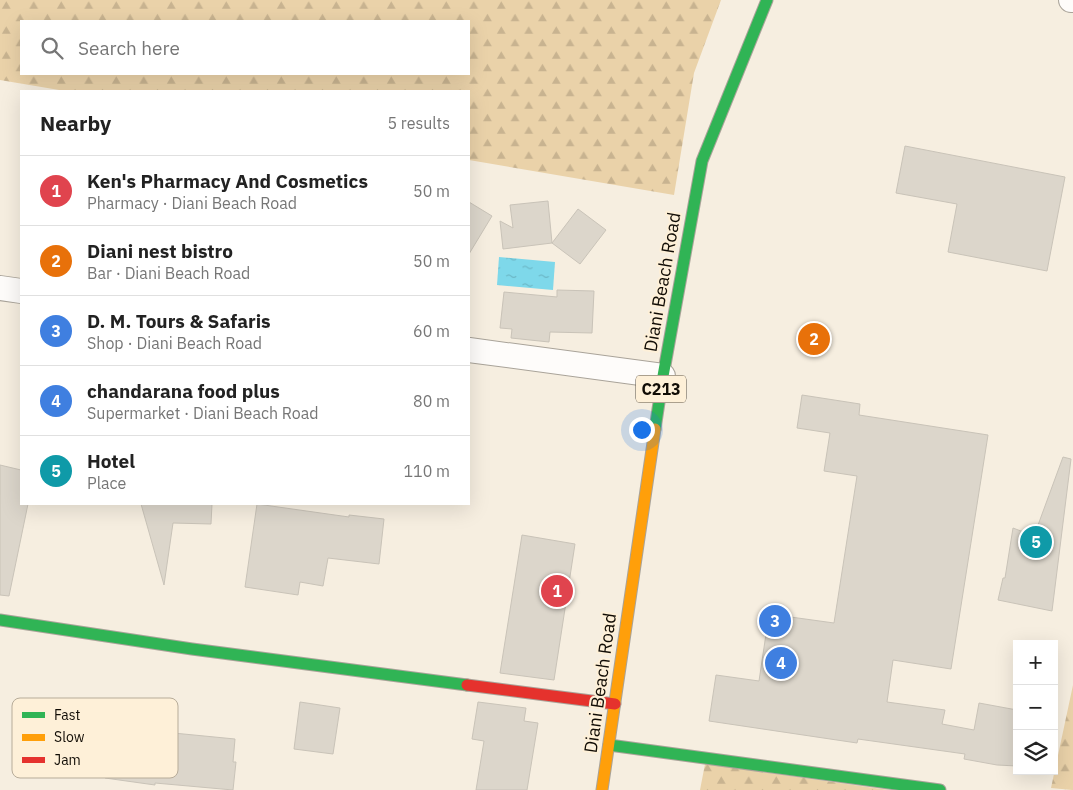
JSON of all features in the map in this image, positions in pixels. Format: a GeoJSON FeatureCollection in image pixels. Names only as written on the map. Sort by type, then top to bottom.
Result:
{"type":"FeatureCollection","features":[{"type":"Feature","properties":{"kind":"street","name":"Diani Beach Road"},"geometry":{"type":"LineString","coordinates":[[602,790],[663,376],[702,161],[767,0]]}},
{"type":"Feature","properties":{"kind":"street"},"geometry":{"type":"LineString","coordinates":[[0,288],[20,290]]}},
{"type":"Feature","properties":{"kind":"street"},"geometry":{"type":"LineString","coordinates":[[470,350],[663,376]]}},
{"type":"Feature","properties":{"kind":"street"},"geometry":{"type":"LineString","coordinates":[[0,620],[192,649],[615,704]]}},
{"type":"Feature","properties":{"kind":"street"},"geometry":{"type":"LineString","coordinates":[[609,745],[940,790]]}},
{"type":"Feature","properties":{"kind":"green space"},"geometry":{"type":"Polygon","coordinates":[[[0,0],[721,0],[694,73],[674,195],[470,160],[470,90],[59,90],[0,80],[0,0]]]}},
{"type":"Feature","properties":{"kind":"green space"},"geometry":{"type":"Polygon","coordinates":[[[1073,685],[1073,790],[1051,788],[1054,775],[1058,775],[1058,755],[1073,685]]]}},
{"type":"Feature","properties":{"kind":"green space"},"geometry":{"type":"Polygon","coordinates":[[[705,764],[889,790],[700,790],[705,764]]]}},
{"type":"Feature","properties":{"kind":"water"},"geometry":{"type":"Polygon","coordinates":[[[499,257],[555,262],[553,290],[497,285],[499,257]]]}},
{"type":"Feature","properties":{"kind":"building"},"geometry":{"type":"Polygon","coordinates":[[[905,146],[1065,177],[1047,271],[948,252],[957,204],[896,193],[905,146]]]}},
{"type":"Feature","properties":{"kind":"building"},"geometry":{"type":"Polygon","coordinates":[[[548,201],[552,243],[503,249],[500,221],[513,228],[510,205],[548,201]]]}},
{"type":"Feature","properties":{"kind":"building"},"geometry":{"type":"Polygon","coordinates":[[[470,203],[492,216],[470,252],[470,203]]]}},
{"type":"Feature","properties":{"kind":"building"},"geometry":{"type":"Polygon","coordinates":[[[578,209],[606,230],[580,264],[552,243],[578,209]]]}},
{"type":"Feature","properties":{"kind":"building"},"geometry":{"type":"Polygon","coordinates":[[[557,290],[594,291],[592,333],[550,332],[549,342],[511,338],[512,329],[500,328],[504,292],[557,297],[557,290]]]}},
{"type":"Feature","properties":{"kind":"building"},"geometry":{"type":"Polygon","coordinates":[[[802,395],[860,404],[859,415],[988,435],[951,669],[893,660],[887,702],[945,710],[942,724],[974,730],[979,703],[1013,709],[1013,766],[964,759],[965,754],[858,739],[857,743],[709,721],[716,675],[759,681],[769,614],[834,623],[857,476],[824,471],[830,433],[797,428],[802,395]]]}},
{"type":"Feature","properties":{"kind":"building"},"geometry":{"type":"Polygon","coordinates":[[[1063,457],[1071,459],[1052,611],[998,600],[1003,578],[1005,578],[1013,528],[1034,536],[1063,457]]]}},
{"type":"Feature","properties":{"kind":"building"},"geometry":{"type":"Polygon","coordinates":[[[0,465],[20,470],[20,505],[28,505],[9,596],[0,595],[0,465]]]}},
{"type":"Feature","properties":{"kind":"building"},"geometry":{"type":"Polygon","coordinates":[[[141,505],[212,505],[211,524],[173,523],[164,585],[141,505]]]}},
{"type":"Feature","properties":{"kind":"building"},"geometry":{"type":"Polygon","coordinates":[[[257,505],[349,517],[349,515],[384,519],[379,564],[328,558],[323,586],[300,582],[298,595],[245,587],[257,505]]]}},
{"type":"Feature","properties":{"kind":"building"},"geometry":{"type":"Polygon","coordinates":[[[522,535],[575,544],[554,680],[500,673],[522,535]]]}},
{"type":"Feature","properties":{"kind":"building"},"geometry":{"type":"Polygon","coordinates":[[[300,702],[340,708],[333,754],[294,749],[300,702]]]}},
{"type":"Feature","properties":{"kind":"building"},"geometry":{"type":"Polygon","coordinates":[[[478,702],[526,708],[524,721],[538,723],[527,790],[476,790],[484,741],[472,739],[478,702]]]}},
{"type":"Feature","properties":{"kind":"building"},"geometry":{"type":"Polygon","coordinates":[[[178,733],[235,739],[233,762],[236,762],[233,790],[155,783],[155,785],[105,778],[178,778],[178,733]]]}},
{"type":"Feature","properties":{"kind":"traffic: fast"},"geometry":{"type":"LineString","coordinates":[[655,429],[702,161],[767,0]]}},
{"type":"Feature","properties":{"kind":"traffic: fast"},"geometry":{"type":"LineString","coordinates":[[0,620],[192,649],[467,685]]}},
{"type":"Feature","properties":{"kind":"traffic: fast"},"geometry":{"type":"LineString","coordinates":[[609,745],[940,790]]}},
{"type":"Feature","properties":{"kind":"traffic: slow"},"geometry":{"type":"LineString","coordinates":[[602,790],[655,429]]}},
{"type":"Feature","properties":{"kind":"traffic: jam"},"geometry":{"type":"LineString","coordinates":[[467,685],[615,704]]}},
{"type":"Feature","properties":{"kind":"place","name":"Diani nest bistro"},"geometry":{"type":"Point","coordinates":[814,339]}},
{"type":"Feature","properties":{"kind":"place","name":"Hotel"},"geometry":{"type":"Point","coordinates":[1036,542]}},
{"type":"Feature","properties":{"kind":"place","name":"Ken's Pharmacy And Cosmetics"},"geometry":{"type":"Point","coordinates":[557,591]}},
{"type":"Feature","properties":{"kind":"place","name":"D. M. Tours & Safaris"},"geometry":{"type":"Point","coordinates":[775,621]}},
{"type":"Feature","properties":{"kind":"place","name":"chandarana food plus"},"geometry":{"type":"Point","coordinates":[781,663]}}]}
